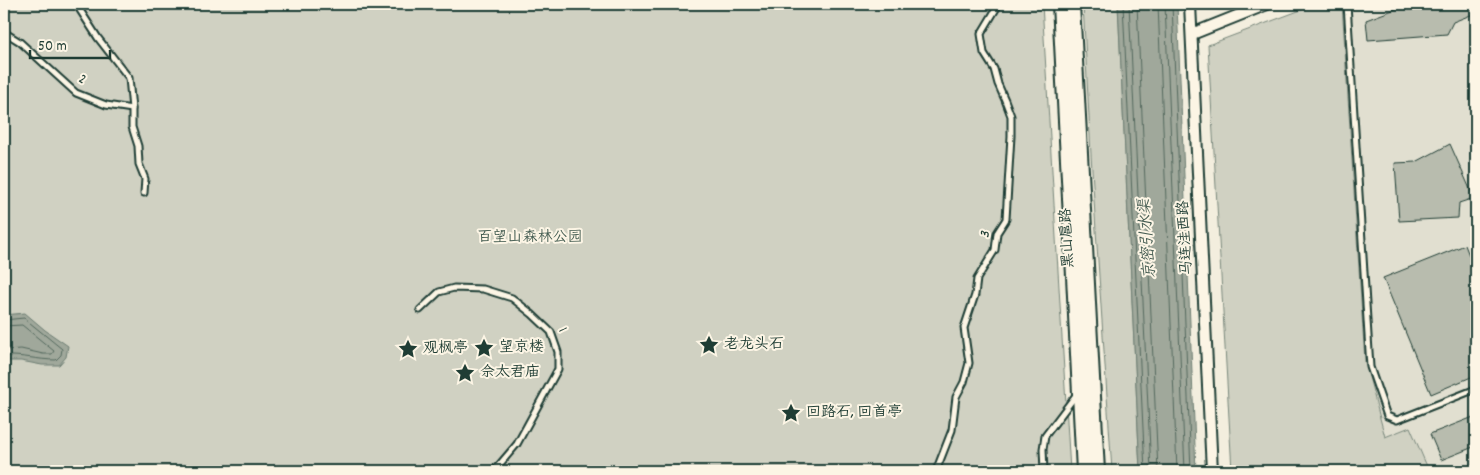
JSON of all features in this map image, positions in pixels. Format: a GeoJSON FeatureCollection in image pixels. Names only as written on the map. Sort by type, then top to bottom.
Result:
{"type":"FeatureCollection","features":[{"type":"Feature","properties":{"kind":"main road","name":"黑山扈路"},"geometry":{"type":"LineString","coordinates":[[1060,4],[1084,471]]}},
{"type":"Feature","properties":{"kind":"main road","name":"黑山扈路"},"geometry":{"type":"LineString","coordinates":[[1072,4],[1096,471]]}},
{"type":"Feature","properties":{"kind":"street","name":"马连洼西路"},"geometry":{"type":"LineString","coordinates":[[1190,4],[1212,471]]}},
{"type":"Feature","properties":{"kind":"street"},"geometry":{"type":"LineString","coordinates":[[1192,34],[1267,4]]}},
{"type":"Feature","properties":{"kind":"lane"},"geometry":{"type":"LineString","coordinates":[[79,4],[78,7],[98,38],[129,78],[132,127],[138,146],[139,164],[145,178],[144,193]]}},
{"type":"Feature","properties":{"kind":"lane","name":"3"},"geometry":{"type":"LineString","coordinates":[[936,471],[952,430],[956,397],[964,382],[969,363],[964,328],[975,295],[978,279],[995,250],[997,233],[1006,219],[1011,116],[994,69],[984,54],[981,34],[999,4]]}},
{"type":"Feature","properties":{"kind":"lane"},"geometry":{"type":"LineString","coordinates":[[1347,4],[1370,367],[1387,416],[1397,420],[1476,389]]}},
{"type":"Feature","properties":{"kind":"lane","name":"2"},"geometry":{"type":"LineString","coordinates":[[4,32],[20,42],[76,94],[106,105],[132,109]]}},
{"type":"Feature","properties":{"kind":"lane","name":"1"},"geometry":{"type":"LineString","coordinates":[[420,310],[439,292],[454,288],[483,289],[512,298],[551,332],[558,352],[558,369],[517,444],[494,471]]}},
{"type":"Feature","properties":{"kind":"lane"},"geometry":{"type":"LineString","coordinates":[[1044,471],[1043,449],[1045,436],[1080,391]]}},
{"type":"Feature","properties":{"kind":"shaded area"},"geometry":{"type":"Polygon","coordinates":[[[1342,4],[1476,4],[1476,471],[1429,471],[1410,427],[1385,437],[1365,362],[1342,4]]]}},
{"type":"Feature","properties":{"kind":"green space","name":"百望山森林公园"},"geometry":{"type":"Polygon","coordinates":[[[4,4],[1042,4],[1070,471],[4,471],[4,4]]]}},
{"type":"Feature","properties":{"kind":"green space"},"geometry":{"type":"Polygon","coordinates":[[[1083,4],[1118,4],[1140,471],[1112,471],[1083,4]]]}},
{"type":"Feature","properties":{"kind":"green space"},"geometry":{"type":"Polygon","coordinates":[[[1317,4],[1342,4],[1365,362],[1385,437],[1410,427],[1429,471],[1232,471],[1208,45],[1317,4]]]}},
{"type":"Feature","properties":{"kind":"water","name":"京密引水渠"},"geometry":{"type":"Polygon","coordinates":[[[1118,4],[1177,4],[1196,471],[1140,471],[1118,4]]]}},
{"type":"Feature","properties":{"kind":"water"},"geometry":{"type":"Polygon","coordinates":[[[25,313],[68,346],[66,357],[59,365],[4,361],[4,315],[25,313]]]}},
{"type":"Feature","properties":{"kind":"building"},"geometry":{"type":"Polygon","coordinates":[[[1409,4],[1476,4],[1476,13],[1453,22],[1447,34],[1368,40],[1366,20],[1409,4]]]}},
{"type":"Feature","properties":{"kind":"building"},"geometry":{"type":"Polygon","coordinates":[[[1450,144],[1474,198],[1459,203],[1458,218],[1399,221],[1395,163],[1416,162],[1450,144]]]}},
{"type":"Feature","properties":{"kind":"building"},"geometry":{"type":"Polygon","coordinates":[[[1465,245],[1476,273],[1476,375],[1431,394],[1383,278],[1465,245]]]}},
{"type":"Feature","properties":{"kind":"building"},"geometry":{"type":"Polygon","coordinates":[[[1476,416],[1476,446],[1441,460],[1430,434],[1476,416]]]}},
{"type":"Feature","properties":{"kind":"place","name":"老龙头石"},"geometry":{"type":"Point","coordinates":[709,345]}},
{"type":"Feature","properties":{"kind":"place","name":"望京楼"},"geometry":{"type":"Point","coordinates":[484,348]}},
{"type":"Feature","properties":{"kind":"place","name":"观枫亭"},"geometry":{"type":"Point","coordinates":[408,349]}},
{"type":"Feature","properties":{"kind":"place","name":"佘太君庙"},"geometry":{"type":"Point","coordinates":[465,373]}},
{"type":"Feature","properties":{"kind":"place","name":"回路石, 回首亭"},"geometry":{"type":"Point","coordinates":[791,413]}}]}
